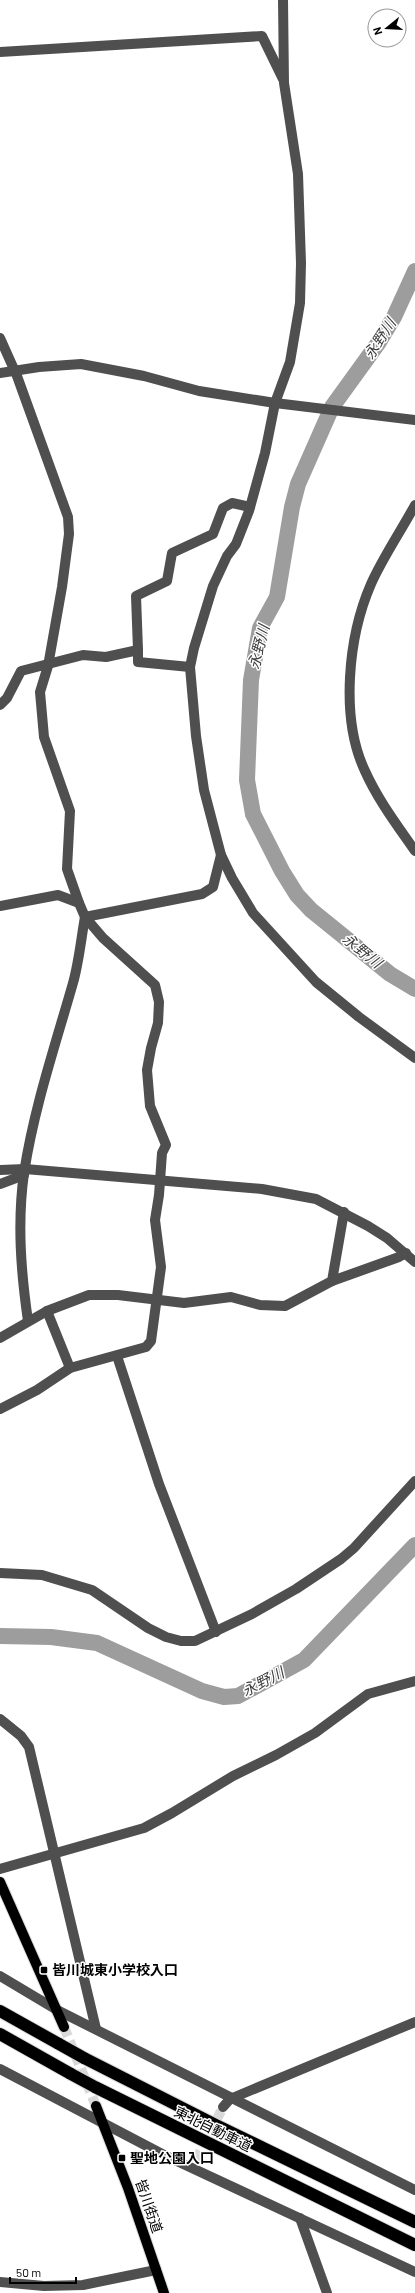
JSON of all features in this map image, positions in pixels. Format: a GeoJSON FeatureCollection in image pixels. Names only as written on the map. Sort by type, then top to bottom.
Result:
{"type":"FeatureCollection","features":[{"type":"Feature","properties":{"kind":"highway","name":"東北自動車道"},"geometry":{"type":"LineString","coordinates":[[0,2011],[84,2058],[216,2125],[415,2222]]}},
{"type":"Feature","properties":{"kind":"highway","name":"東北自動車道"},"geometry":{"type":"LineString","coordinates":[[0,2034],[71,2074],[415,2245]]}},
{"type":"Feature","properties":{"kind":"main road"},"geometry":{"type":"LineString","coordinates":[[0,1882],[64,2027]]}},
{"type":"Feature","properties":{"kind":"main road","name":"皆川街道"},"geometry":{"type":"LineString","coordinates":[[96,2106],[128,2188],[164,2293]]}},
{"type":"Feature","properties":{"kind":"street"},"geometry":{"type":"LineString","coordinates":[[284,0],[284,83],[298,174],[301,280],[296,329],[290,362],[275,403],[265,453],[250,507],[236,544],[226,556],[213,586],[194,648],[190,667],[196,736],[204,790],[221,855],[232,878],[254,914],[283,948],[316,982],[359,1017],[415,1058]]}},
{"type":"Feature","properties":{"kind":"street"},"geometry":{"type":"LineString","coordinates":[[0,52],[262,36],[284,83]]}},
{"type":"Feature","properties":{"kind":"street"},"geometry":{"type":"LineString","coordinates":[[0,338],[15,370],[68,516],[68,534],[62,587],[48,666],[40,692],[44,737],[70,811],[67,869],[85,917],[126,960],[154,985],[160,1002],[158,1023],[147,1070],[150,1106],[166,1145],[162,1153],[155,1220],[161,1267],[151,1341],[146,1347],[70,1368],[37,1390],[0,1409]]}},
{"type":"Feature","properties":{"kind":"street"},"geometry":{"type":"LineString","coordinates":[[0,373],[15,370],[82,364],[144,376],[199,391],[275,403],[415,420]]}},
{"type":"Feature","properties":{"kind":"street"},"geometry":{"type":"LineString","coordinates":[[190,667],[138,662],[136,596],[166,581],[172,553],[213,534],[223,508],[232,503],[250,507]]}},
{"type":"Feature","properties":{"kind":"street"},"geometry":{"type":"LineString","coordinates":[[415,505],[371,583],[355,633],[349,672],[352,722],[364,770],[385,808],[415,851]]}},
{"type":"Feature","properties":{"kind":"street"},"geometry":{"type":"LineString","coordinates":[[0,704],[7,698],[21,671],[48,666],[83,655],[106,657],[138,650]]}},
{"type":"Feature","properties":{"kind":"street"},"geometry":{"type":"LineString","coordinates":[[85,917],[202,894],[213,887],[221,855]]}},
{"type":"Feature","properties":{"kind":"street"},"geometry":{"type":"LineString","coordinates":[[0,906],[58,895],[79,903]]}},
{"type":"Feature","properties":{"kind":"street"},"geometry":{"type":"LineString","coordinates":[[28,1321],[20,1266],[24,1172],[32,1128],[50,1058],[73,981],[85,917]]}},
{"type":"Feature","properties":{"kind":"street"},"geometry":{"type":"LineString","coordinates":[[0,1170],[262,1189],[316,1199],[344,1212],[368,1226],[406,1253],[415,1262]]}},
{"type":"Feature","properties":{"kind":"street"},"geometry":{"type":"LineString","coordinates":[[0,1184],[24,1172]]}},
{"type":"Feature","properties":{"kind":"street"},"geometry":{"type":"LineString","coordinates":[[332,1281],[344,1212]]}},
{"type":"Feature","properties":{"kind":"street"},"geometry":{"type":"LineString","coordinates":[[0,1338],[47,1311],[89,1295],[118,1296],[184,1303],[231,1297],[260,1305],[285,1306],[332,1281],[399,1257],[406,1253]]}},
{"type":"Feature","properties":{"kind":"street"},"geometry":{"type":"LineString","coordinates":[[47,1311],[70,1368]]}},
{"type":"Feature","properties":{"kind":"street"},"geometry":{"type":"LineString","coordinates":[[117,1356],[159,1484],[216,1632]]}},
{"type":"Feature","properties":{"kind":"street"},"geometry":{"type":"LineString","coordinates":[[0,1573],[42,1575],[92,1590],[148,1628],[166,1637],[181,1641],[195,1641],[216,1632],[296,1590],[341,1559],[354,1548],[415,1481]]}},
{"type":"Feature","properties":{"kind":"street"},"geometry":{"type":"LineString","coordinates":[[0,1869],[144,1828],[233,1776],[276,1755],[315,1733],[368,1694],[415,1681]]}},
{"type":"Feature","properties":{"kind":"street"},"geometry":{"type":"LineString","coordinates":[[0,1719],[22,1736],[28,1747],[71,1919],[96,2029]]}},
{"type":"Feature","properties":{"kind":"street"},"geometry":{"type":"LineString","coordinates":[[0,1976],[57,2010],[230,2099],[415,2190]]}},
{"type":"Feature","properties":{"kind":"street"},"geometry":{"type":"LineString","coordinates":[[223,2107],[230,2099],[415,2022]]}},
{"type":"Feature","properties":{"kind":"street"},"geometry":{"type":"LineString","coordinates":[[0,2068],[164,2155],[194,2163],[300,2218],[415,2272]]}},
{"type":"Feature","properties":{"kind":"street"},"geometry":{"type":"LineString","coordinates":[[300,2218],[327,2293]]}},
{"type":"Feature","properties":{"kind":"street"},"geometry":{"type":"LineString","coordinates":[[0,2282],[44,2286],[83,2285],[156,2270]]}},
{"type":"Feature","properties":{"kind":"waterway","name":"永野川"},"geometry":{"type":"LineString","coordinates":[[415,271],[394,317],[379,342],[332,407],[298,484],[292,507],[277,597],[260,628],[251,680],[247,780],[253,814],[282,871],[297,895],[311,910],[390,974],[415,989]]}},
{"type":"Feature","properties":{"kind":"waterway","name":"永野川"},"geometry":{"type":"LineString","coordinates":[[0,1636],[51,1637],[97,1643],[202,1691],[224,1697],[238,1696],[304,1660],[415,1545]]}},
{"type":"Feature","properties":{"kind":"tunnel"},"geometry":{"type":"LineString","coordinates":[[64,2027],[96,2106]]}},
{"type":"Feature","properties":{"kind":"tunnel"},"geometry":{"type":"LineString","coordinates":[[196,2160],[223,2107]]}},
{"type":"Feature","properties":{"kind":"place","name":"皆川城東小学校入口"},"geometry":{"type":"Point","coordinates":[44,1970]}},
{"type":"Feature","properties":{"kind":"place","name":"聖地公園入口"},"geometry":{"type":"Point","coordinates":[122,2158]}}]}
